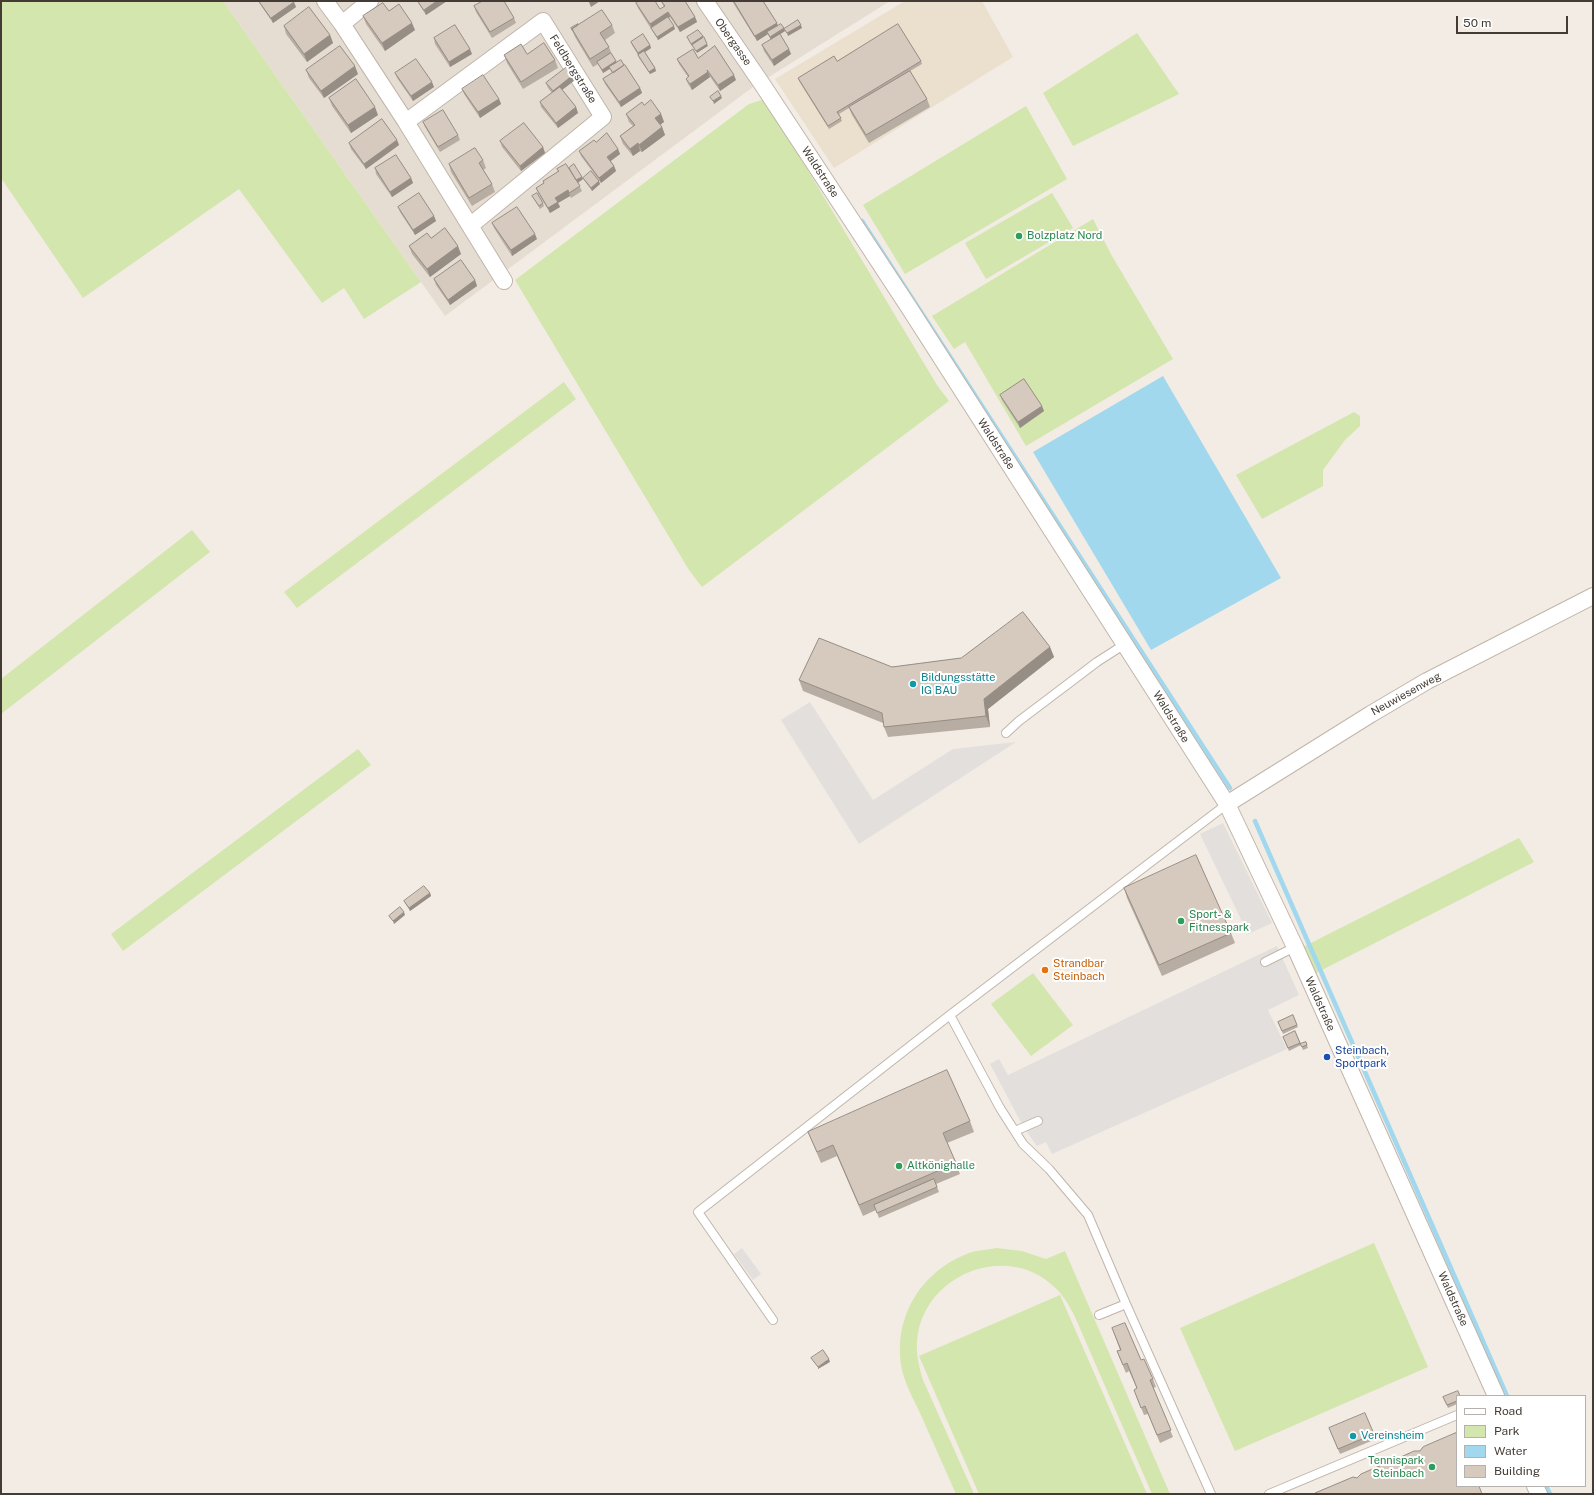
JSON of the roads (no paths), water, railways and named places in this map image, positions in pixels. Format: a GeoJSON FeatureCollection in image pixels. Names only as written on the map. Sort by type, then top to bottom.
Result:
{"type":"FeatureCollection","features":[{"type":"Feature","properties":{"kind":"street"},"geometry":{"type":"LineString","coordinates":[[325,1],[342,24],[406,122],[504,281]]}},
{"type":"Feature","properties":{"kind":"street"},"geometry":{"type":"LineString","coordinates":[[342,24],[370,1]]}},
{"type":"Feature","properties":{"kind":"street","name":"Obergasse"},"geometry":{"type":"LineString","coordinates":[[705,1],[762,84]]}},
{"type":"Feature","properties":{"kind":"street","name":"Feldbergstraße"},"geometry":{"type":"LineString","coordinates":[[406,122],[543,21],[603,117],[471,226]]}},
{"type":"Feature","properties":{"kind":"street","name":"Waldstraße"},"geometry":{"type":"LineString","coordinates":[[762,84],[912,313],[1226,804],[1294,947],[1496,1395]]}},
{"type":"Feature","properties":{"kind":"street","name":"Neuwiesenweg"},"geometry":{"type":"LineString","coordinates":[[1226,804],[1427,681],[1593,596]]}},
{"type":"Feature","properties":{"kind":"lane"},"geometry":{"type":"LineString","coordinates":[[1006,733],[1019,721],[1085,671],[1125,644]]}},
{"type":"Feature","properties":{"kind":"lane"},"geometry":{"type":"LineString","coordinates":[[773,1320],[698,1212],[950,1015],[1226,804]]}},
{"type":"Feature","properties":{"kind":"lane"},"geometry":{"type":"LineString","coordinates":[[1265,962],[1294,947]]}},
{"type":"Feature","properties":{"kind":"lane"},"geometry":{"type":"LineString","coordinates":[[950,1015],[1000,1108],[1023,1144],[1049,1169],[1088,1215],[1211,1494]]}},
{"type":"Feature","properties":{"kind":"lane"},"geometry":{"type":"LineString","coordinates":[[1015,1131],[1038,1121]]}},
{"type":"Feature","properties":{"kind":"lane"},"geometry":{"type":"LineString","coordinates":[[1099,1315],[1126,1304]]}},
{"type":"Feature","properties":{"kind":"lane"},"geometry":{"type":"LineString","coordinates":[[1269,1494],[1456,1415]]}},
{"type":"Feature","properties":{"kind":"water"},"geometry":{"type":"Polygon","coordinates":[[[1163,376],[1281,578],[1151,650],[1033,452],[1163,376]]]}},
{"type":"Feature","properties":{"kind":"waterway"},"geometry":{"type":"LineString","coordinates":[[862,221],[1230,788]]}},
{"type":"Feature","properties":{"kind":"waterway"},"geometry":{"type":"LineString","coordinates":[[1255,821],[1507,1395]]}},
{"type":"Feature","properties":{"kind":"waterway"},"geometry":{"type":"LineString","coordinates":[[1546,1487],[1550,1494]]}},
{"type":"Feature","properties":{"kind":"place","name":"Bolzplatz Nord"},"geometry":{"type":"Point","coordinates":[1019,236]}},
{"type":"Feature","properties":{"kind":"place","name":"Bildungsstätte IG BAU"},"geometry":{"type":"Point","coordinates":[913,684]}},
{"type":"Feature","properties":{"kind":"place","name":"Sport- & Fitnesspark"},"geometry":{"type":"Point","coordinates":[1181,921]}},
{"type":"Feature","properties":{"kind":"place","name":"Strandbar Steinbach"},"geometry":{"type":"Point","coordinates":[1045,970]}},
{"type":"Feature","properties":{"kind":"place","name":"Steinbach, Sportpark"},"geometry":{"type":"Point","coordinates":[1327,1057]}},
{"type":"Feature","properties":{"kind":"place","name":"Altkönighalle"},"geometry":{"type":"Point","coordinates":[899,1166]}},
{"type":"Feature","properties":{"kind":"place","name":"Vereinsheim"},"geometry":{"type":"Point","coordinates":[1353,1436]}},
{"type":"Feature","properties":{"kind":"place","name":"Tennispark Steinbach"},"geometry":{"type":"Point","coordinates":[1432,1467]}}]}
